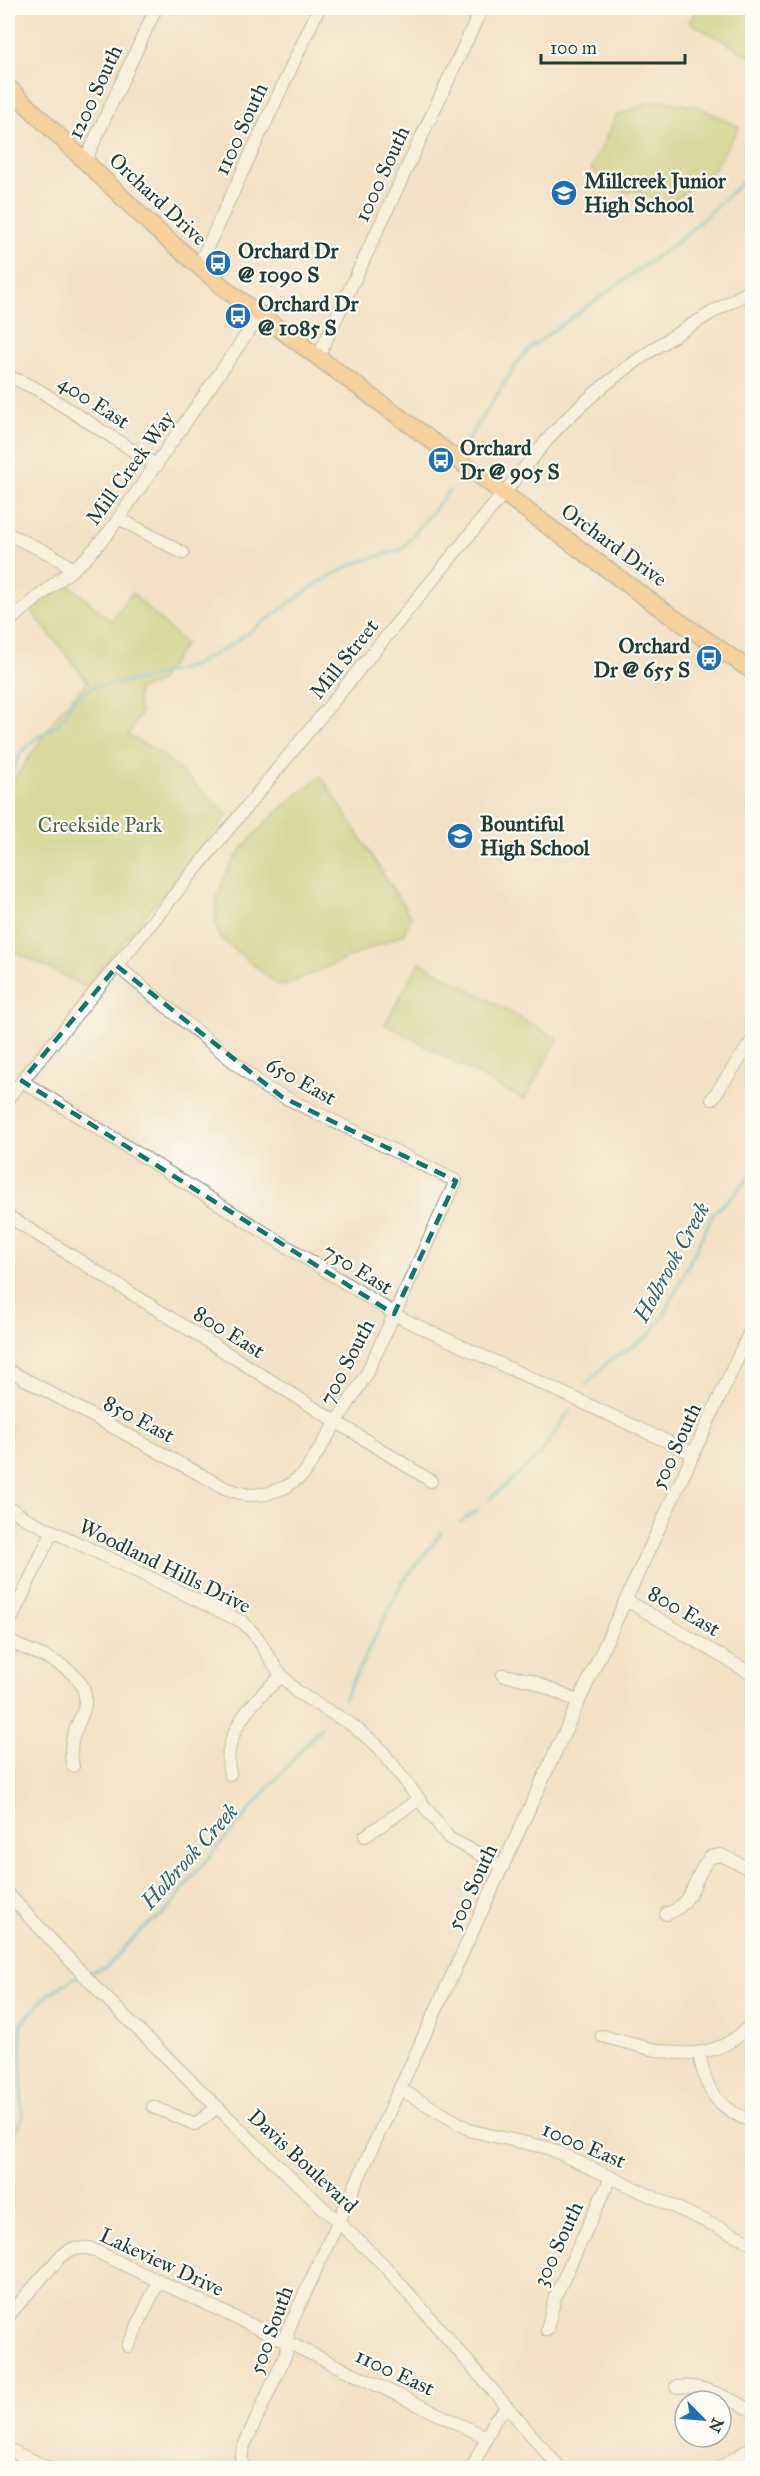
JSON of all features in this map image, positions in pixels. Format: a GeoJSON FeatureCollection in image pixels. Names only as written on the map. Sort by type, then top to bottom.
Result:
{"type":"FeatureCollection","features":[{"type":"Feature","properties":{"kind":"main road","name":"Orchard Drive"},"geometry":{"type":"LineString","coordinates":[[8,87],[198,267],[664,611],[753,671]]}},
{"type":"Feature","properties":{"kind":"street","name":"1200 South"},"geometry":{"type":"LineString","coordinates":[[85,161],[156,8]]}},
{"type":"Feature","properties":{"kind":"street","name":"1100 South"},"geometry":{"type":"LineString","coordinates":[[198,267],[319,8]]}},
{"type":"Feature","properties":{"kind":"street","name":"1000 South"},"geometry":{"type":"LineString","coordinates":[[318,357],[482,8]]}},
{"type":"Feature","properties":{"kind":"street","name":"Mill Street"},"geometry":{"type":"LineString","coordinates":[[8,1098],[553,433],[584,402],[680,331],[753,290]]}},
{"type":"Feature","properties":{"kind":"street","name":"Mill Creek Way"},"geometry":{"type":"LineString","coordinates":[[8,622],[98,546],[158,466],[260,315]]}},
{"type":"Feature","properties":{"kind":"street","name":"400 East"},"geometry":{"type":"LineString","coordinates":[[8,376],[38,389],[158,466]]}},
{"type":"Feature","properties":{"kind":"street"},"geometry":{"type":"LineString","coordinates":[[120,519],[136,530],[183,553]]}},
{"type":"Feature","properties":{"kind":"street"},"geometry":{"type":"LineString","coordinates":[[8,534],[52,555],[72,569]]}},
{"type":"Feature","properties":{"kind":"street","name":"650 East"},"geometry":{"type":"LineString","coordinates":[[117,966],[266,1088],[456,1181]]}},
{"type":"Feature","properties":{"kind":"street"},"geometry":{"type":"LineString","coordinates":[[712,1099],[753,1041]]}},
{"type":"Feature","properties":{"kind":"street","name":"750 East"},"geometry":{"type":"LineString","coordinates":[[22,1081],[394,1314],[694,1454]]}},
{"type":"Feature","properties":{"kind":"street","name":"700 South"},"geometry":{"type":"LineString","coordinates":[[255,1495],[277,1492],[296,1481],[310,1465],[337,1423],[366,1375],[456,1181]]}},
{"type":"Feature","properties":{"kind":"street","name":"800 East"},"geometry":{"type":"LineString","coordinates":[[8,1216],[431,1481]]}},
{"type":"Feature","properties":{"kind":"street","name":"500 South"},"geometry":{"type":"LineString","coordinates":[[243,2467],[243,2448],[286,2354],[288,2330],[751,1334]]}},
{"type":"Feature","properties":{"kind":"street","name":"850 East"},"geometry":{"type":"LineString","coordinates":[[8,1370],[227,1489],[255,1495]]}},
{"type":"Feature","properties":{"kind":"street","name":"Woodland Hills Drive"},"geometry":{"type":"LineString","coordinates":[[8,1507],[52,1532],[235,1617],[256,1636],[282,1676],[305,1698],[369,1737],[388,1758],[449,1838],[503,1867]]}},
{"type":"Feature","properties":{"kind":"street"},"geometry":{"type":"LineString","coordinates":[[8,1626],[52,1532]]}},
{"type":"Feature","properties":{"kind":"street","name":"800 East"},"geometry":{"type":"LineString","coordinates":[[626,1600],[753,1674]]}},
{"type":"Feature","properties":{"kind":"street"},"geometry":{"type":"LineString","coordinates":[[8,1641],[72,1672],[82,1682],[87,1696],[71,1744],[73,1766]]}},
{"type":"Feature","properties":{"kind":"street"},"geometry":{"type":"LineString","coordinates":[[230,1774],[228,1753],[245,1713],[255,1700],[282,1676]]}},
{"type":"Feature","properties":{"kind":"street"},"geometry":{"type":"LineString","coordinates":[[503,1676],[530,1680],[579,1702]]}},
{"type":"Feature","properties":{"kind":"street"},"geometry":{"type":"LineString","coordinates":[[365,1836],[418,1800]]}},
{"type":"Feature","properties":{"kind":"street"},"geometry":{"type":"LineString","coordinates":[[666,1914],[675,1911],[690,1896],[710,1857],[721,1855],[753,1870]]}},
{"type":"Feature","properties":{"kind":"street","name":"Davis Boulevard"},"geometry":{"type":"LineString","coordinates":[[10,1903],[218,2107],[383,2264],[560,2469]]}},
{"type":"Feature","properties":{"kind":"street"},"geometry":{"type":"LineString","coordinates":[[602,2036],[669,2053],[699,2053],[726,2043],[753,2023]]}},
{"type":"Feature","properties":{"kind":"street"},"geometry":{"type":"LineString","coordinates":[[699,2053],[702,2074],[712,2096],[728,2111],[753,2122]]}},
{"type":"Feature","properties":{"kind":"street","name":"1000 East"},"geometry":{"type":"LineString","coordinates":[[399,2090],[472,2131],[540,2145],[753,2243]]}},
{"type":"Feature","properties":{"kind":"street"},"geometry":{"type":"LineString","coordinates":[[153,2107],[195,2124],[218,2107]]}},
{"type":"Feature","properties":{"kind":"street","name":"300 South"},"geometry":{"type":"LineString","coordinates":[[547,2330],[555,2297],[611,2177]]}},
{"type":"Feature","properties":{"kind":"street","name":"Lakeview Drive"},"geometry":{"type":"LineString","coordinates":[[8,2316],[56,2260],[72,2249],[94,2249],[286,2342]]}},
{"type":"Feature","properties":{"kind":"street"},"geometry":{"type":"LineString","coordinates":[[128,2346],[159,2280]]}},
{"type":"Feature","properties":{"kind":"street","name":"1100 East"},"geometry":{"type":"LineString","coordinates":[[286,2342],[486,2437]]}},
{"type":"Feature","properties":{"kind":"street"},"geometry":{"type":"LineString","coordinates":[[676,2387],[706,2389],[753,2410]]}},
{"type":"Feature","properties":{"kind":"street"},"geometry":{"type":"LineString","coordinates":[[472,2469],[495,2420],[507,2407]]}},
{"type":"Feature","properties":{"kind":"street"},"geometry":{"type":"LineString","coordinates":[[718,2469],[753,2448]]}},
{"type":"Feature","properties":{"kind":"street"},"geometry":{"type":"LineString","coordinates":[[8,2449],[49,2469]]}},
{"type":"Feature","properties":{"kind":"highlighted area"},"geometry":{"type":"Polygon","coordinates":[[[117,966],[282,1097],[456,1181],[394,1314],[22,1081],[117,966]]]}},
{"type":"Feature","properties":{"kind":"green space"},"geometry":{"type":"Polygon","coordinates":[[[697,8],[752,8],[752,57],[689,22],[697,8]]]}},
{"type":"Feature","properties":{"kind":"green space"},"geometry":{"type":"Polygon","coordinates":[[[666,101],[699,107],[739,127],[713,170],[704,178],[701,176],[676,199],[664,201],[632,189],[629,193],[616,188],[591,169],[616,116],[645,104],[666,101]]]}},
{"type":"Feature","properties":{"kind":"green space","name":"Creekside Park"},"geometry":{"type":"Polygon","coordinates":[[[67,583],[111,621],[132,593],[185,644],[158,683],[138,690],[137,704],[141,713],[128,735],[160,753],[228,815],[86,987],[8,948],[8,789],[61,710],[88,682],[32,612],[67,583]]]}},
{"type":"Feature","properties":{"kind":"green space"},"geometry":{"type":"Polygon","coordinates":[[[321,776],[411,917],[404,934],[281,987],[219,937],[216,912],[220,888],[230,866],[263,825],[321,776]]]}},
{"type":"Feature","properties":{"kind":"green space"},"geometry":{"type":"Polygon","coordinates":[[[420,962],[558,1039],[524,1100],[385,1024],[420,962]]]}},
{"type":"Feature","properties":{"kind":"waterway"},"geometry":{"type":"LineString","coordinates":[[466,443],[518,362],[532,346],[680,240],[752,173]]}},
{"type":"Feature","properties":{"kind":"waterway"},"geometry":{"type":"LineString","coordinates":[[8,784],[20,754],[36,738],[58,725],[74,700],[93,687],[141,680],[192,666],[231,645],[318,583],[353,564],[402,549],[449,491]]}},
{"type":"Feature","properties":{"kind":"waterway","name":"Holbrook Creek"},"geometry":{"type":"LineString","coordinates":[[587,1384],[609,1361],[649,1336],[664,1315],[714,1212],[732,1197],[752,1174]]}},
{"type":"Feature","properties":{"kind":"waterway","name":"Holbrook Creek"},"geometry":{"type":"LineString","coordinates":[[490,1499],[540,1455],[570,1410]]}},
{"type":"Feature","properties":{"kind":"waterway"},"geometry":{"type":"LineString","coordinates":[[460,1522],[478,1510]]}},
{"type":"Feature","properties":{"kind":"waterway","name":"Holbrook Creek"},"geometry":{"type":"LineString","coordinates":[[344,1699],[402,1583],[441,1533]]}},
{"type":"Feature","properties":{"kind":"waterway","name":"Holbrook Creek"},"geometry":{"type":"LineString","coordinates":[[88,1973],[107,1967],[139,1932],[168,1910],[192,1877],[322,1726]]}},
{"type":"Feature","properties":{"kind":"waterway","name":"Holbrook Creek"},"geometry":{"type":"LineString","coordinates":[[8,2143],[22,2119],[21,2024],[47,1995],[79,1975]]}},
{"type":"Feature","properties":{"kind":"place","name":"Millcreek Junior High School"},"geometry":{"type":"Point","coordinates":[564,193]}},
{"type":"Feature","properties":{"kind":"place","name":"Orchard Dr @ 1090 S"},"geometry":{"type":"Point","coordinates":[218,263]}},
{"type":"Feature","properties":{"kind":"place","name":"Orchard Dr @ 1085 S"},"geometry":{"type":"Point","coordinates":[238,316]}},
{"type":"Feature","properties":{"kind":"place","name":"Orchard Dr @ 905 S"},"geometry":{"type":"Point","coordinates":[441,460]}},
{"type":"Feature","properties":{"kind":"place","name":"Orchard Dr @ 655 S"},"geometry":{"type":"Point","coordinates":[709,658]}},
{"type":"Feature","properties":{"kind":"place","name":"Bountiful High School"},"geometry":{"type":"Point","coordinates":[460,836]}}]}
